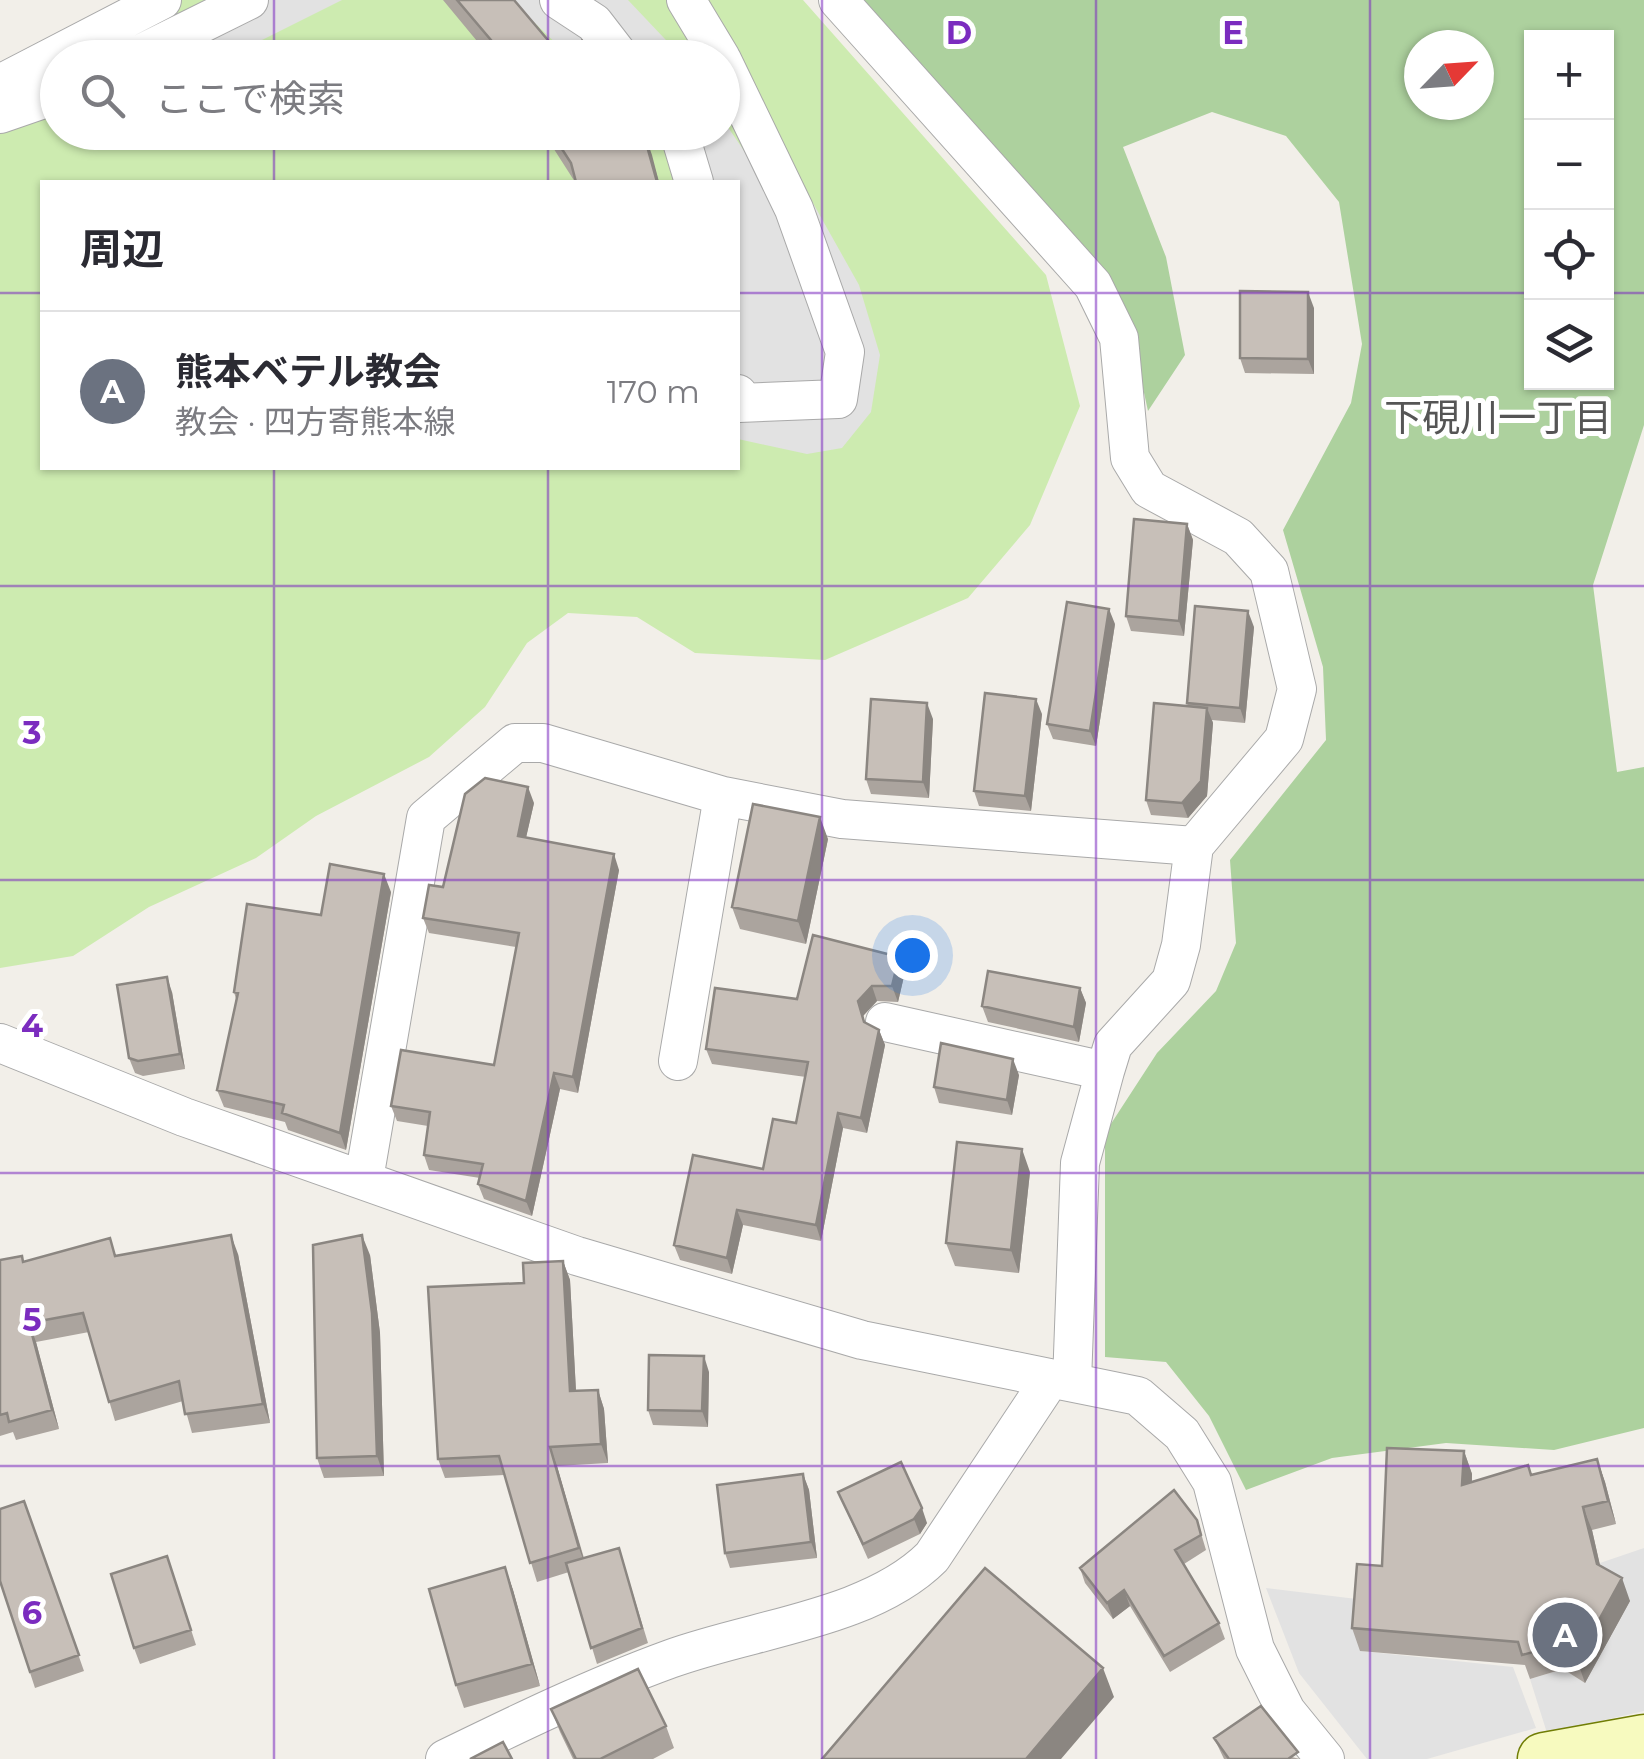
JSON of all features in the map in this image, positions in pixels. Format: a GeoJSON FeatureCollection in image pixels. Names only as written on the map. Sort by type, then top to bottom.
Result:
{"type":"FeatureCollection","features":[{"type":"Feature","properties":{"kind":"main road"},"geometry":{"type":"LineString","coordinates":[[1544,1759],[1626,1748]]}},
{"type":"Feature","properties":{"kind":"street"},"geometry":{"type":"LineString","coordinates":[[85,40],[162,0]]}},
{"type":"Feature","properties":{"kind":"street"},"geometry":{"type":"LineString","coordinates":[[168,40],[249,0]]}},
{"type":"Feature","properties":{"kind":"street"},"geometry":{"type":"LineString","coordinates":[[560,0],[594,23],[607,40]]}},
{"type":"Feature","properties":{"kind":"street"},"geometry":{"type":"LineString","coordinates":[[686,0],[710,40]]}},
{"type":"Feature","properties":{"kind":"street"},"geometry":{"type":"LineString","coordinates":[[445,1759],[531,1717],[670,1659],[818,1616],[912,1577],[932,1556],[1060,1381],[1080,1163],[1113,1045],[1171,981],[1181,945],[1194,846],[1284,740],[1297,689],[1270,571],[1238,537],[1148,489],[1130,458],[1119,338],[1092,285],[838,0]]}},
{"type":"Feature","properties":{"kind":"street"},"geometry":{"type":"LineString","coordinates":[[0,84],[40,63]]}},
{"type":"Feature","properties":{"kind":"street"},"geometry":{"type":"LineString","coordinates":[[740,96],[794,209],[846,352],[838,398],[740,404]]}},
{"type":"Feature","properties":{"kind":"street"},"geometry":{"type":"LineString","coordinates":[[0,114],[40,100]]}},
{"type":"Feature","properties":{"kind":"street"},"geometry":{"type":"LineString","coordinates":[[684,150],[693,180]]}},
{"type":"Feature","properties":{"kind":"street"},"geometry":{"type":"LineString","coordinates":[[364,1180],[426,818],[515,743],[542,743],[723,796],[842,820],[1194,846]]}},
{"type":"Feature","properties":{"kind":"street"},"geometry":{"type":"LineString","coordinates":[[678,1062],[723,796]]}},
{"type":"Feature","properties":{"kind":"street"},"geometry":{"type":"LineString","coordinates":[[886,1022],[1105,1071]]}},
{"type":"Feature","properties":{"kind":"street"},"geometry":{"type":"LineString","coordinates":[[0,1044],[184,1116],[576,1256],[862,1340],[1138,1396],[1182,1434],[1212,1482],[1255,1648],[1286,1711],[1325,1759]]}},
{"type":"Feature","properties":{"kind":"green space"},"geometry":{"type":"Polygon","coordinates":[[[128,0],[803,0],[1046,275],[1080,406],[1030,525],[968,598],[825,660],[695,653],[637,617],[568,613],[527,643],[485,707],[429,757],[316,816],[256,858],[149,907],[73,956],[0,968],[0,66],[40,45],[40,150],[740,150],[740,40],[50,40],[128,0]]]}},
{"type":"Feature","properties":{"kind":"green space"},"geometry":{"type":"Polygon","coordinates":[[[856,0],[1644,0],[1644,425],[1593,585],[1617,772],[1644,767],[1644,1428],[1554,1450],[1446,1443],[1332,1458],[1246,1490],[1209,1416],[1166,1362],[1105,1357],[1105,1133],[1157,1053],[1216,991],[1236,943],[1230,860],[1326,740],[1323,667],[1283,530],[1351,403],[1362,344],[1339,202],[1286,136],[1212,112],[1123,147],[1166,257],[1185,355],[1148,411],[1134,347],[856,0]]]}},
{"type":"Feature","properties":{"kind":"shaded area"},"geometry":{"type":"Polygon","coordinates":[[[227,0],[342,0],[262,40],[184,40],[227,0]]]}},
{"type":"Feature","properties":{"kind":"shaded area"},"geometry":{"type":"Polygon","coordinates":[[[511,0],[567,0],[581,13],[594,0],[628,0],[666,40],[552,40],[511,0]]]}},
{"type":"Feature","properties":{"kind":"shaded area"},"geometry":{"type":"Polygon","coordinates":[[[699,0],[721,40],[712,40],[699,0]]]}},
{"type":"Feature","properties":{"kind":"shaded area"},"geometry":{"type":"Polygon","coordinates":[[[740,73],[859,285],[880,355],[871,412],[842,448],[807,454],[740,439],[740,180],[682,180],[673,150],[740,150],[740,145],[751,161],[740,127],[740,73]]]}},
{"type":"Feature","properties":{"kind":"shaded area"},"geometry":{"type":"Polygon","coordinates":[[[1644,1548],[1644,1711],[1547,1733],[1530,1679],[1563,1669],[1585,1683],[1605,1587],[1600,1563],[1644,1548]]]}},
{"type":"Feature","properties":{"kind":"shaded area"},"geometry":{"type":"Polygon","coordinates":[[[1266,1588],[1365,1600],[1361,1651],[1513,1667],[1536,1728],[1427,1759],[1367,1759],[1299,1673],[1266,1588]]]}},
{"type":"Feature","properties":{"kind":"building"},"geometry":{"type":"Polygon","coordinates":[[[457,0],[514,0],[548,40],[491,40],[457,0]]]}},
{"type":"Feature","properties":{"kind":"building"},"geometry":{"type":"Polygon","coordinates":[[[563,150],[648,150],[656,180],[575,180],[563,150]]]}},
{"type":"Feature","properties":{"kind":"building"},"geometry":{"type":"Polygon","coordinates":[[[1240,291],[1308,292],[1308,359],[1240,358],[1240,291]]]}},
{"type":"Feature","properties":{"kind":"building"},"geometry":{"type":"Polygon","coordinates":[[[1134,519],[1187,524],[1179,621],[1126,616],[1134,519]]]}},
{"type":"Feature","properties":{"kind":"building"},"geometry":{"type":"Polygon","coordinates":[[[1067,602],[1109,609],[1090,731],[1047,724],[1067,602]]]}},
{"type":"Feature","properties":{"kind":"building"},"geometry":{"type":"Polygon","coordinates":[[[1195,606],[1248,611],[1240,708],[1187,703],[1195,606]]]}},
{"type":"Feature","properties":{"kind":"building"},"geometry":{"type":"Polygon","coordinates":[[[985,693],[1036,699],[1025,796],[974,791],[985,693]]]}},
{"type":"Feature","properties":{"kind":"building"},"geometry":{"type":"Polygon","coordinates":[[[871,699],[927,703],[923,782],[866,779],[871,699]]]}},
{"type":"Feature","properties":{"kind":"building"},"geometry":{"type":"Polygon","coordinates":[[[1154,703],[1207,708],[1201,781],[1182,803],[1146,800],[1154,703]]]}},
{"type":"Feature","properties":{"kind":"building"},"geometry":{"type":"Polygon","coordinates":[[[485,778],[528,787],[518,836],[614,854],[573,1077],[554,1073],[526,1201],[478,1184],[483,1164],[424,1155],[430,1112],[391,1106],[401,1050],[494,1065],[519,933],[423,918],[429,885],[443,887],[465,794],[485,778]]]}},
{"type":"Feature","properties":{"kind":"building"},"geometry":{"type":"Polygon","coordinates":[[[753,804],[820,817],[798,921],[732,907],[753,804]]]}},
{"type":"Feature","properties":{"kind":"building"},"geometry":{"type":"Polygon","coordinates":[[[330,864],[384,874],[340,1133],[282,1113],[284,1105],[217,1090],[238,993],[234,992],[247,904],[321,915],[330,864]]]}},
{"type":"Feature","properties":{"kind":"building"},"geometry":{"type":"Polygon","coordinates":[[[813,935],[899,957],[892,986],[872,986],[858,1001],[864,1022],[879,1030],[861,1118],[838,1113],[816,1225],[737,1210],[727,1258],[674,1245],[693,1155],[763,1169],[773,1119],[796,1123],[808,1062],[706,1049],[715,988],[797,999],[813,935]]]}},
{"type":"Feature","properties":{"kind":"building"},"geometry":{"type":"Polygon","coordinates":[[[988,971],[1080,988],[1074,1027],[982,1006],[988,971]]]}},
{"type":"Feature","properties":{"kind":"building"},"geometry":{"type":"Polygon","coordinates":[[[167,977],[180,1054],[138,1061],[129,1058],[117,985],[167,977]]]}},
{"type":"Feature","properties":{"kind":"building"},"geometry":{"type":"Polygon","coordinates":[[[941,1043],[1013,1059],[1007,1100],[934,1087],[941,1043]]]}},
{"type":"Feature","properties":{"kind":"building"},"geometry":{"type":"Polygon","coordinates":[[[957,1142],[1022,1149],[1011,1250],[946,1243],[957,1142]]]}},
{"type":"Feature","properties":{"kind":"building"},"geometry":{"type":"Polygon","coordinates":[[[231,1235],[263,1404],[185,1414],[179,1381],[109,1402],[83,1313],[29,1323],[52,1410],[9,1422],[7,1413],[0,1415],[0,1260],[22,1256],[23,1262],[110,1238],[115,1256],[231,1235]]]}},
{"type":"Feature","properties":{"kind":"building"},"geometry":{"type":"Polygon","coordinates":[[[362,1235],[372,1313],[377,1456],[317,1458],[313,1245],[362,1235]]]}},
{"type":"Feature","properties":{"kind":"building"},"geometry":{"type":"Polygon","coordinates":[[[563,1261],[570,1391],[598,1390],[601,1444],[550,1447],[579,1548],[530,1563],[499,1456],[438,1459],[428,1287],[524,1283],[523,1263],[563,1261]]]}},
{"type":"Feature","properties":{"kind":"building"},"geometry":{"type":"Polygon","coordinates":[[[649,1355],[704,1356],[702,1411],[648,1410],[649,1355]]]}},
{"type":"Feature","properties":{"kind":"building"},"geometry":{"type":"Polygon","coordinates":[[[1387,1448],[1464,1451],[1462,1485],[1528,1465],[1531,1475],[1597,1459],[1608,1501],[1583,1507],[1597,1564],[1622,1578],[1577,1660],[1555,1646],[1522,1655],[1518,1642],[1352,1628],[1357,1564],[1382,1566],[1387,1448]]]}},
{"type":"Feature","properties":{"kind":"building"},"geometry":{"type":"Polygon","coordinates":[[[901,1462],[922,1508],[914,1519],[863,1544],[838,1492],[901,1462]]]}},
{"type":"Feature","properties":{"kind":"building"},"geometry":{"type":"Polygon","coordinates":[[[803,1474],[811,1542],[725,1553],[717,1485],[803,1474]]]}},
{"type":"Feature","properties":{"kind":"building"},"geometry":{"type":"Polygon","coordinates":[[[1174,1490],[1197,1520],[1201,1535],[1175,1550],[1219,1623],[1164,1656],[1124,1590],[1107,1603],[1080,1568],[1174,1490]]]}},
{"type":"Feature","properties":{"kind":"building"},"geometry":{"type":"Polygon","coordinates":[[[24,1501],[79,1655],[30,1672],[0,1581],[0,1509],[24,1501]]]}},
{"type":"Feature","properties":{"kind":"building"},"geometry":{"type":"Polygon","coordinates":[[[619,1548],[642,1628],[591,1648],[566,1563],[619,1548]]]}},
{"type":"Feature","properties":{"kind":"building"},"geometry":{"type":"Polygon","coordinates":[[[167,1556],[191,1630],[134,1648],[111,1574],[167,1556]]]}},
{"type":"Feature","properties":{"kind":"building"},"geometry":{"type":"Polygon","coordinates":[[[505,1567],[532,1664],[456,1685],[429,1589],[505,1567]]]}},
{"type":"Feature","properties":{"kind":"building"},"geometry":{"type":"Polygon","coordinates":[[[985,1568],[1103,1668],[1026,1759],[822,1759],[985,1568]]]}},
{"type":"Feature","properties":{"kind":"building"},"geometry":{"type":"Polygon","coordinates":[[[638,1669],[666,1726],[600,1759],[576,1759],[551,1709],[638,1669]]]}},
{"type":"Feature","properties":{"kind":"building"},"geometry":{"type":"Polygon","coordinates":[[[1261,1706],[1298,1752],[1288,1759],[1229,1759],[1214,1738],[1261,1706]]]}},
{"type":"Feature","properties":{"kind":"building"},"geometry":{"type":"Polygon","coordinates":[[[503,1742],[512,1759],[470,1759],[503,1742]]]}},
{"type":"Feature","properties":{"kind":"place","name":"熊本ベテル教会"},"geometry":{"type":"Point","coordinates":[1565,1635]}},
{"type":"Feature","properties":{"kind":"district","name":"下硯川一丁目"},"geometry":{"type":"Point","coordinates":[1498,418]}}]}
